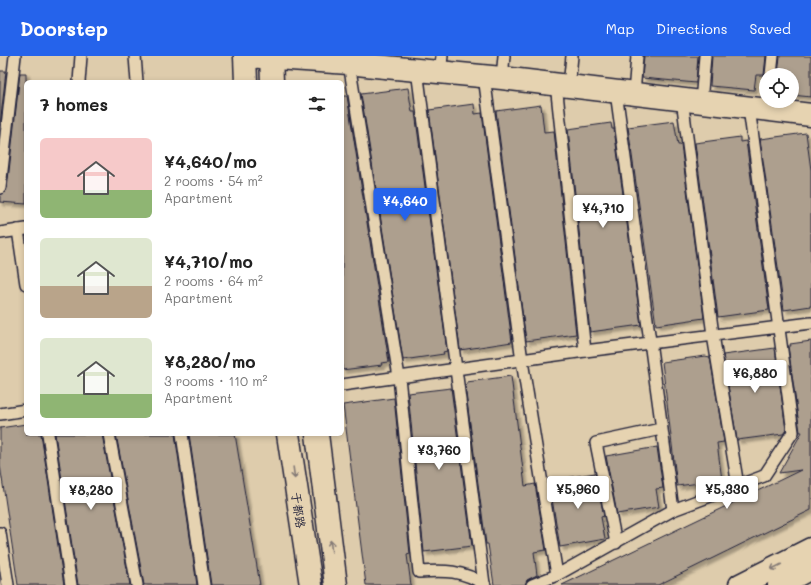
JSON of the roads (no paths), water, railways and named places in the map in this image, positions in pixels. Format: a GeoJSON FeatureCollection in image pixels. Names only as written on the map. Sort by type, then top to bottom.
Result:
{"type":"FeatureCollection","features":[{"type":"Feature","properties":{"kind":"street"},"geometry":{"type":"LineString","coordinates":[[246,80],[245,56],[349,62],[376,61],[416,70],[441,64],[493,77],[691,101],[759,107]]}},
{"type":"Feature","properties":{"kind":"street"},"geometry":{"type":"LineString","coordinates":[[271,57],[272,80]]}},
{"type":"Feature","properties":{"kind":"street"},"geometry":{"type":"LineString","coordinates":[[768,108],[811,115]]}},
{"type":"Feature","properties":{"kind":"street","name":"于都路"},"geometry":{"type":"LineString","coordinates":[[288,436],[310,585]]}},
{"type":"Feature","properties":{"kind":"street"},"geometry":{"type":"LineString","coordinates":[[317,436],[336,585]]}},
{"type":"Feature","properties":{"kind":"street"},"geometry":{"type":"LineString","coordinates":[[740,585],[811,549]]}},
{"type":"Feature","properties":{"kind":"street"},"geometry":{"type":"LineString","coordinates":[[779,585],[811,568]]}},
{"type":"Feature","properties":{"kind":"lane"},"geometry":{"type":"LineString","coordinates":[[0,188],[14,56]]}},
{"type":"Feature","properties":{"kind":"lane"},"geometry":{"type":"LineString","coordinates":[[79,80],[81,56]]}},
{"type":"Feature","properties":{"kind":"lane"},"geometry":{"type":"LineString","coordinates":[[135,56],[137,80]]}},
{"type":"Feature","properties":{"kind":"lane"},"geometry":{"type":"LineString","coordinates":[[504,56],[493,77],[522,361],[557,575]]}},
{"type":"Feature","properties":{"kind":"lane"},"geometry":{"type":"LineString","coordinates":[[572,56],[563,85],[585,351]]}},
{"type":"Feature","properties":{"kind":"lane"},"geometry":{"type":"LineString","coordinates":[[637,56],[625,93],[649,343],[673,510]]}},
{"type":"Feature","properties":{"kind":"lane"},"geometry":{"type":"LineString","coordinates":[[705,56],[691,101],[713,335],[738,486]]}},
{"type":"Feature","properties":{"kind":"lane"},"geometry":{"type":"LineString","coordinates":[[772,68],[773,56]]}},
{"type":"Feature","properties":{"kind":"lane"},"geometry":{"type":"LineString","coordinates":[[349,62],[399,377],[419,572],[447,570],[462,573],[485,584]]}},
{"type":"Feature","properties":{"kind":"lane"},"geometry":{"type":"LineString","coordinates":[[416,70],[485,584]]}},
{"type":"Feature","properties":{"kind":"lane"},"geometry":{"type":"LineString","coordinates":[[532,585],[557,575],[673,510],[764,476],[794,432],[779,327],[762,108]]}},
{"type":"Feature","properties":{"kind":"lane"},"geometry":{"type":"LineString","coordinates":[[0,233],[22,229],[24,256]]}},
{"type":"Feature","properties":{"kind":"lane"},"geometry":{"type":"LineString","coordinates":[[344,385],[585,351],[811,323]]}},
{"type":"Feature","properties":{"kind":"lane"},"geometry":{"type":"LineString","coordinates":[[0,414],[24,410]]}},
{"type":"Feature","properties":{"kind":"lane"},"geometry":{"type":"LineString","coordinates":[[616,543],[596,443],[661,428]]}},
{"type":"Feature","properties":{"kind":"lane"},"geometry":{"type":"LineString","coordinates":[[48,436],[71,585]]}},
{"type":"Feature","properties":{"kind":"lane"},"geometry":{"type":"LineString","coordinates":[[109,436],[137,585]]}},
{"type":"Feature","properties":{"kind":"lane"},"geometry":{"type":"LineString","coordinates":[[182,436],[204,585]]}},
{"type":"Feature","properties":{"kind":"lane"},"geometry":{"type":"LineString","coordinates":[[0,533],[8,585]]}}]}
